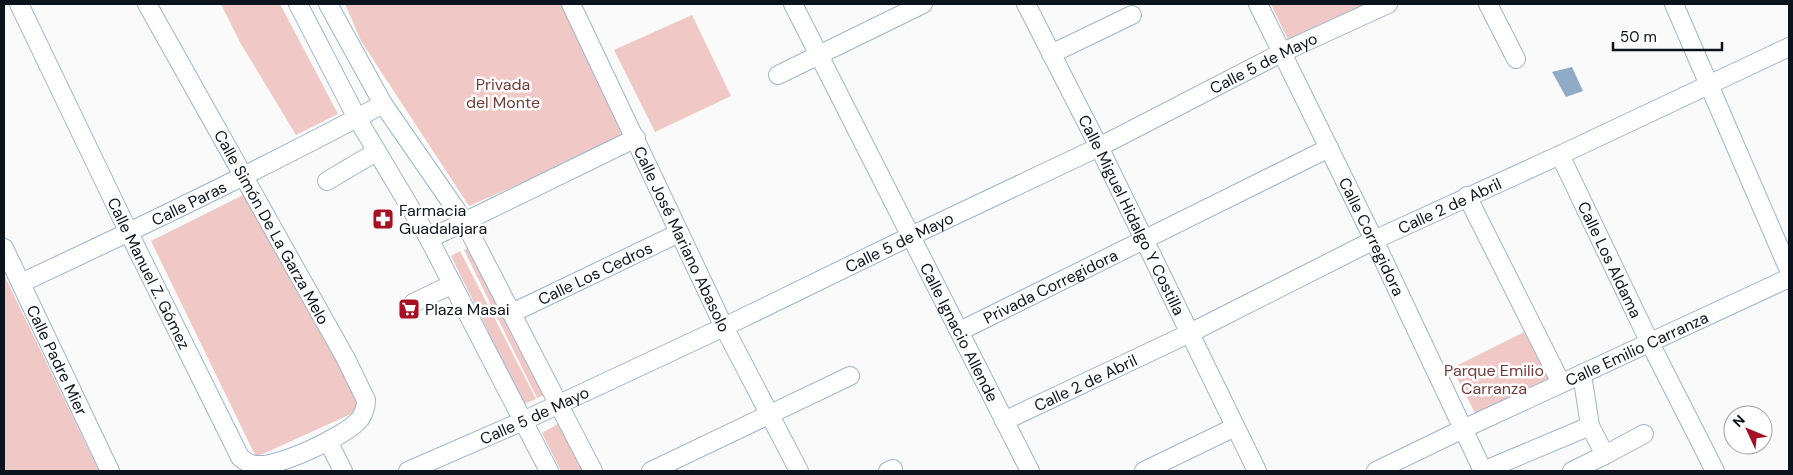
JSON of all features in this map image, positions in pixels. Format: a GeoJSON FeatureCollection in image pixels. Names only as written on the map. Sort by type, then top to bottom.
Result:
{"type":"FeatureCollection","features":[{"type":"Feature","properties":{"kind":"street","name":"Calle Manuel Z. Gómez"},"geometry":{"type":"LineString","coordinates":[[19,4],[129,233],[240,457],[251,464],[264,465],[277,462],[328,441]]}},
{"type":"Feature","properties":{"kind":"street","name":"Calle Simón De La Garza Melo"},"geometry":{"type":"LineString","coordinates":[[147,4],[346,359],[366,400],[366,408],[360,418],[328,441]]}},
{"type":"Feature","properties":{"kind":"street"},"geometry":{"type":"LineString","coordinates":[[298,4],[356,118],[429,239],[549,471]]}},
{"type":"Feature","properties":{"kind":"street"},"geometry":{"type":"LineString","coordinates":[[328,4],[383,104],[464,221],[593,471]]}},
{"type":"Feature","properties":{"kind":"street","name":"Calle José Mariano Abasolo"},"geometry":{"type":"LineString","coordinates":[[571,4],[724,327],[800,471]]}},
{"type":"Feature","properties":{"kind":"street","name":"Calle Ignacio Allende"},"geometry":{"type":"LineString","coordinates":[[793,4],[1030,471]]}},
{"type":"Feature","properties":{"kind":"street"},"geometry":{"type":"LineString","coordinates":[[778,75],[923,4]]}},
{"type":"Feature","properties":{"kind":"street","name":"Calle Miguel Hidalgo Y Costilla"},"geometry":{"type":"LineString","coordinates":[[1026,4],[1099,147],[1256,471]]}},
{"type":"Feature","properties":{"kind":"street","name":"Calle Corregidora"},"geometry":{"type":"LineString","coordinates":[[1258,4],[1374,240],[1483,471]]}},
{"type":"Feature","properties":{"kind":"street","name":"Calle 5 de Mayo"},"geometry":{"type":"LineString","coordinates":[[408,471],[523,421],[724,327],[1099,147],[1281,53],[1388,4]]}},
{"type":"Feature","properties":{"kind":"street"},"geometry":{"type":"LineString","coordinates":[[1488,4],[1516,60]]}},
{"type":"Feature","properties":{"kind":"street"},"geometry":{"type":"LineString","coordinates":[[1674,4],[1789,270]]}},
{"type":"Feature","properties":{"kind":"street"},"geometry":{"type":"LineString","coordinates":[[1052,54],[1132,15]]}},
{"type":"Feature","properties":{"kind":"street","name":"Calle 2 de Abril"},"geometry":{"type":"LineString","coordinates":[[1004,421],[1188,334],[1374,240],[1789,47]]}},
{"type":"Feature","properties":{"kind":"street","name":"Calle Paras"},"geometry":{"type":"LineString","coordinates":[[20,283],[129,233],[243,177],[383,104]]}},
{"type":"Feature","properties":{"kind":"street"},"geometry":{"type":"LineString","coordinates":[[429,239],[636,138]]}},
{"type":"Feature","properties":{"kind":"street","name":"Privada Corregidora"},"geometry":{"type":"LineString","coordinates":[[960,331],[1329,148]]}},
{"type":"Feature","properties":{"kind":"street"},"geometry":{"type":"LineString","coordinates":[[327,181],[376,152]]}},
{"type":"Feature","properties":{"kind":"street","name":"Calle Los Aldama"},"geometry":{"type":"LineString","coordinates":[[1560,155],[1650,343],[1715,471]]}},
{"type":"Feature","properties":{"kind":"street"},"geometry":{"type":"LineString","coordinates":[[1467,196],[1561,383]]}},
{"type":"Feature","properties":{"kind":"street","name":"Calle Los Cedros"},"geometry":{"type":"LineString","coordinates":[[512,313],[679,233]]}},
{"type":"Feature","properties":{"kind":"street","name":"Calle Padre Mier"},"geometry":{"type":"LineString","coordinates":[[4,248],[110,471]]}},
{"type":"Feature","properties":{"kind":"street","name":"Calle Emilio Carranza"},"geometry":{"type":"LineString","coordinates":[[1376,471],[1789,278]]}},
{"type":"Feature","properties":{"kind":"street"},"geometry":{"type":"LineString","coordinates":[[413,303],[452,285]]}},
{"type":"Feature","properties":{"kind":"street"},"geometry":{"type":"LineString","coordinates":[[1582,374],[1590,426],[1605,455]]}},
{"type":"Feature","properties":{"kind":"street"},"geometry":{"type":"LineString","coordinates":[[651,471],[770,416],[850,376]]}},
{"type":"Feature","properties":{"kind":"street"},"geometry":{"type":"LineString","coordinates":[[1483,471],[1590,426]]}},
{"type":"Feature","properties":{"kind":"street"},"geometry":{"type":"LineString","coordinates":[[1144,471],[1235,427]]}},
{"type":"Feature","properties":{"kind":"street"},"geometry":{"type":"LineString","coordinates":[[1572,471],[1644,434]]}},
{"type":"Feature","properties":{"kind":"street"},"geometry":{"type":"LineString","coordinates":[[328,441],[343,471]]}},
{"type":"Feature","properties":{"kind":"green space"},"geometry":{"type":"Polygon","coordinates":[[[221,4],[280,4],[338,114],[296,135],[241,44],[221,4]]]}},
{"type":"Feature","properties":{"kind":"green space","name":"Privada del Monte"},"geometry":{"type":"Polygon","coordinates":[[[345,4],[564,4],[622,130],[617,141],[469,206],[361,41],[345,4]]]}},
{"type":"Feature","properties":{"kind":"green space"},"geometry":{"type":"Polygon","coordinates":[[[1271,4],[1369,4],[1289,42],[1271,4]]]}},
{"type":"Feature","properties":{"kind":"green space"},"geometry":{"type":"Polygon","coordinates":[[[692,15],[731,96],[655,132],[614,50],[692,15]]]}},
{"type":"Feature","properties":{"kind":"green space"},"geometry":{"type":"Polygon","coordinates":[[[247,193],[362,409],[256,457],[151,241],[247,193]]]}},
{"type":"Feature","properties":{"kind":"green space"},"geometry":{"type":"Polygon","coordinates":[[[473,246],[549,393],[537,398],[464,250],[473,246]]]}},
{"type":"Feature","properties":{"kind":"green space"},"geometry":{"type":"Polygon","coordinates":[[[460,251],[536,399],[524,404],[451,256],[460,251]]]}},
{"type":"Feature","properties":{"kind":"green space"},"geometry":{"type":"Polygon","coordinates":[[[4,275],[99,471],[4,471],[4,275]]]}},
{"type":"Feature","properties":{"kind":"green space","name":"Parque Emilio Carranza"},"geometry":{"type":"Polygon","coordinates":[[[1524,332],[1552,383],[1478,419],[1452,368],[1524,332]]]}},
{"type":"Feature","properties":{"kind":"green space"},"geometry":{"type":"Polygon","coordinates":[[[558,424],[582,471],[561,471],[542,433],[558,424]]]}},
{"type":"Feature","properties":{"kind":"water"},"geometry":{"type":"Polygon","coordinates":[[[1572,67],[1583,91],[1566,97],[1552,72],[1572,67]]]}},
{"type":"Feature","properties":{"kind":"place","name":"Farmacia Guadalajara"},"geometry":{"type":"Point","coordinates":[383,219]}},
{"type":"Feature","properties":{"kind":"place","name":"Plaza Masai"},"geometry":{"type":"Point","coordinates":[409,309]}}]}
